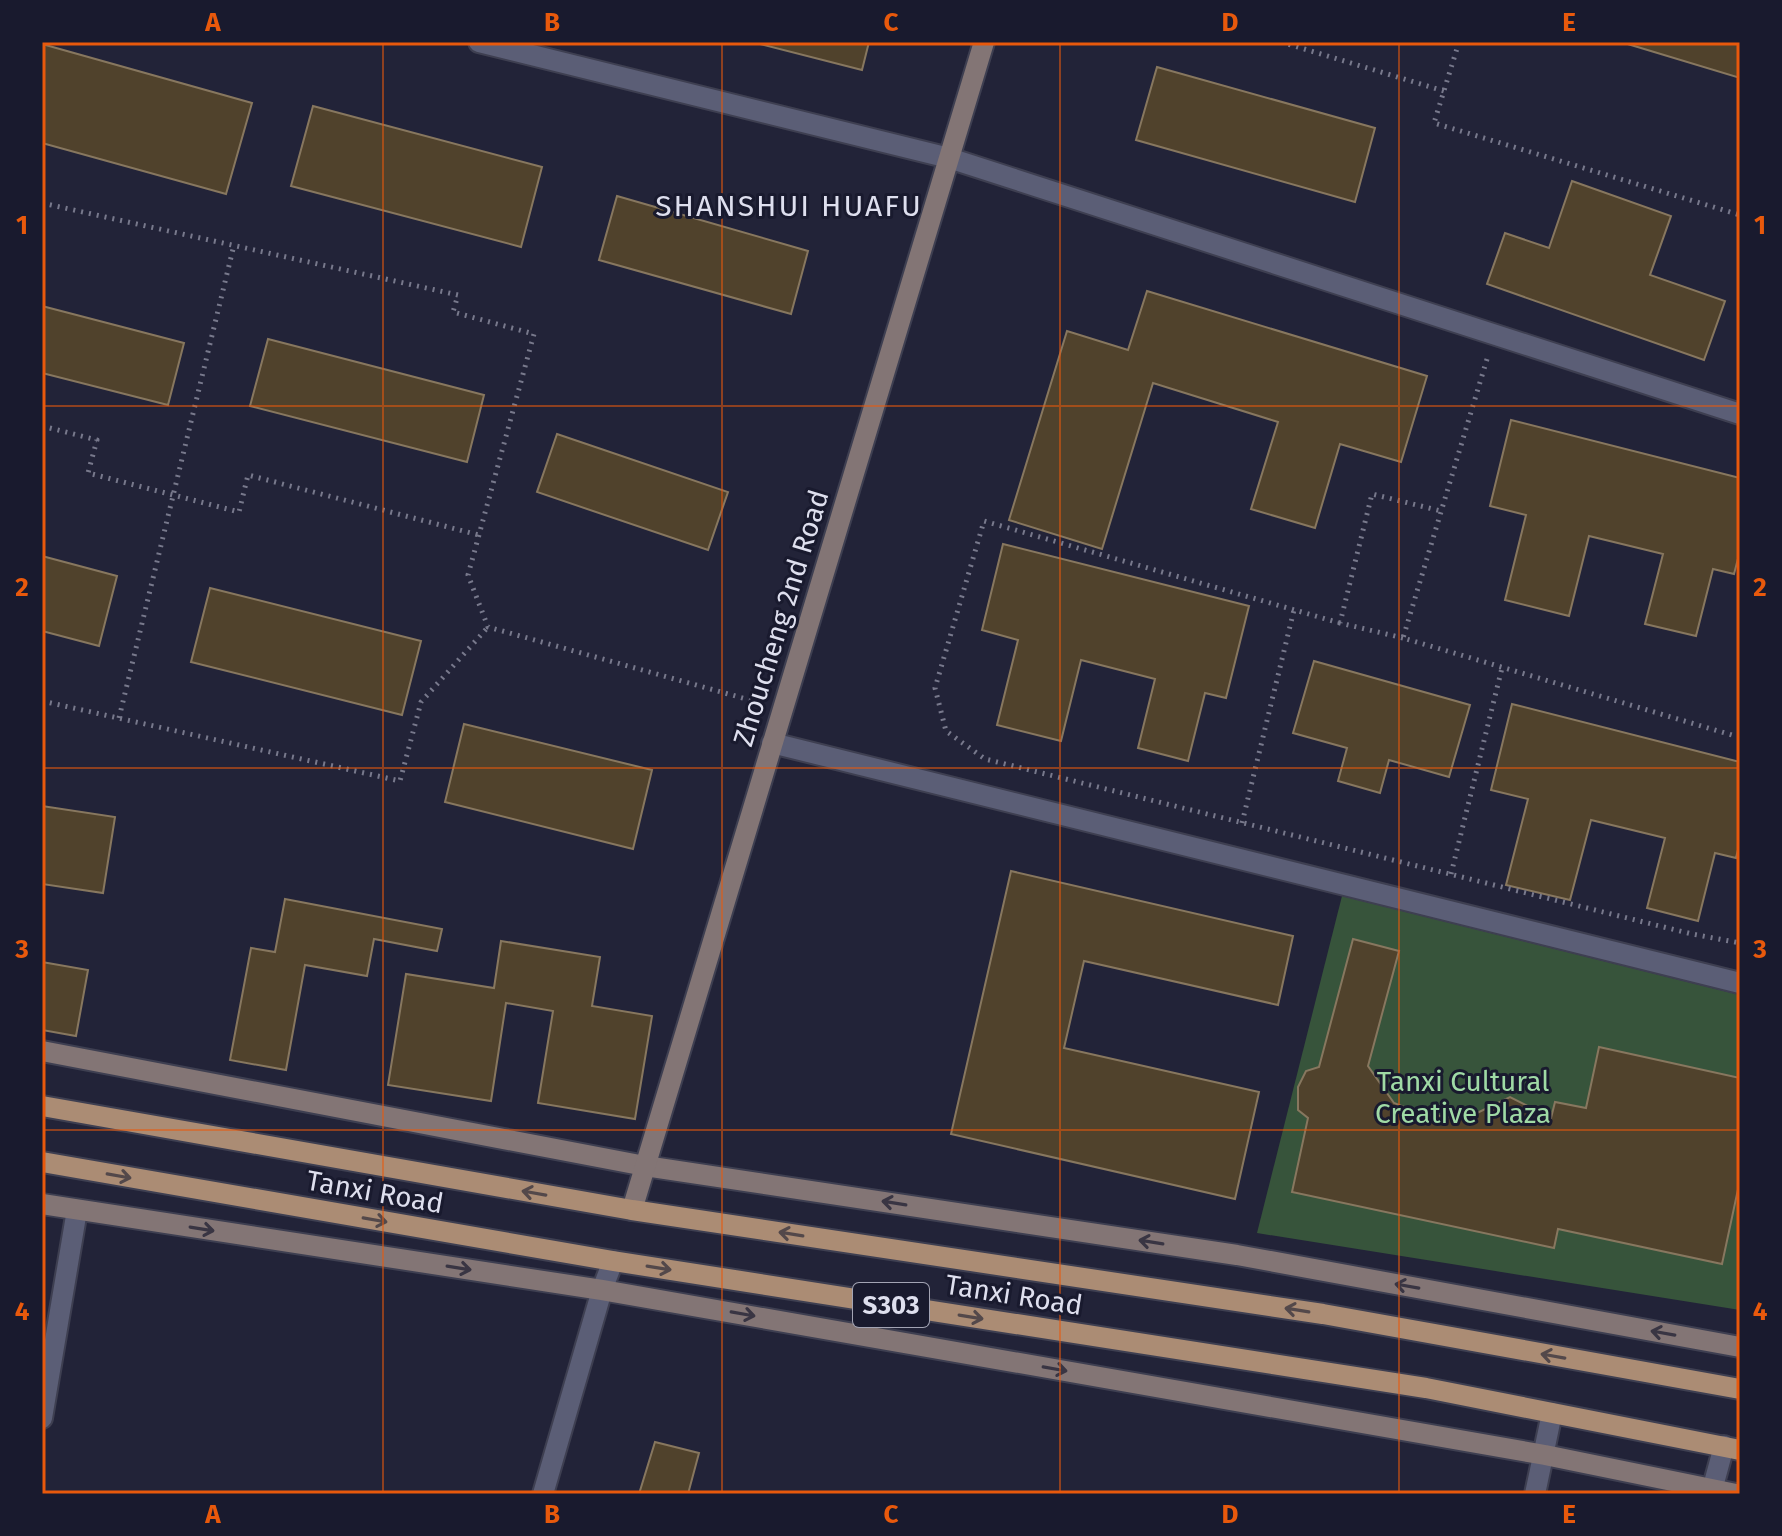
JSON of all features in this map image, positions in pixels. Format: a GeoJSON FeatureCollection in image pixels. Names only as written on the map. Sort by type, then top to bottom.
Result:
{"type":"FeatureCollection","features":[{"type":"Feature","properties":{"kind":"main road","name":"Tanxi Road"},"geometry":{"type":"LineString","coordinates":[[42,1106],[632,1210],[1323,1314],[1740,1389]]}},
{"type":"Feature","properties":{"kind":"main road","name":"Tanxi Road"},"geometry":{"type":"LineString","coordinates":[[42,1162],[613,1261],[1426,1388],[1732,1448]]}},
{"type":"Feature","properties":{"kind":"street"},"geometry":{"type":"LineString","coordinates":[[479,42],[949,158],[1740,414]]}},
{"type":"Feature","properties":{"kind":"street","name":"Zhoucheng 2nd Road"},"geometry":{"type":"LineString","coordinates":[[632,1210],[984,42]]}},
{"type":"Feature","properties":{"kind":"street"},"geometry":{"type":"LineString","coordinates":[[772,743],[1740,983]]}},
{"type":"Feature","properties":{"kind":"street"},"geometry":{"type":"LineString","coordinates":[[42,1051],[645,1166],[1237,1255],[1740,1347]]}},
{"type":"Feature","properties":{"kind":"street"},"geometry":{"type":"LineString","coordinates":[[42,1204],[602,1290],[1545,1455],[1712,1492],[1736,1494]]}},
{"type":"Feature","properties":{"kind":"street"},"geometry":{"type":"LineString","coordinates":[[42,1418],[77,1210]]}},
{"type":"Feature","properties":{"kind":"street"},"geometry":{"type":"LineString","coordinates":[[543,1494],[613,1261]]}},
{"type":"Feature","properties":{"kind":"street"},"geometry":{"type":"LineString","coordinates":[[1535,1494],[1552,1413]]}},
{"type":"Feature","properties":{"kind":"street"},"geometry":{"type":"LineString","coordinates":[[1712,1492],[1732,1448]]}},
{"type":"Feature","properties":{"kind":"path"},"geometry":{"type":"LineString","coordinates":[[1281,42],[1444,91]]}},
{"type":"Feature","properties":{"kind":"path"},"geometry":{"type":"LineString","coordinates":[[1459,42],[1434,123],[1740,215]]}},
{"type":"Feature","properties":{"kind":"path"},"geometry":{"type":"LineString","coordinates":[[42,203],[458,295],[453,312],[534,334],[468,575],[488,627]]}},
{"type":"Feature","properties":{"kind":"path"},"geometry":{"type":"LineString","coordinates":[[119,718],[234,245]]}},
{"type":"Feature","properties":{"kind":"path"},"geometry":{"type":"LineString","coordinates":[[1403,638],[1494,335]]}},
{"type":"Feature","properties":{"kind":"path"},"geometry":{"type":"LineString","coordinates":[[42,426],[97,440],[88,473],[239,512],[248,475],[479,535]]}},
{"type":"Feature","properties":{"kind":"path"},"geometry":{"type":"LineString","coordinates":[[1340,623],[1372,494],[1441,511]]}},
{"type":"Feature","properties":{"kind":"path"},"geometry":{"type":"LineString","coordinates":[[1732,735],[1403,638],[1340,623],[984,521],[935,688],[946,731],[985,759],[1692,934],[1740,943]]}},
{"type":"Feature","properties":{"kind":"path"},"geometry":{"type":"LineString","coordinates":[[1242,823],[1294,610]]}},
{"type":"Feature","properties":{"kind":"path"},"geometry":{"type":"LineString","coordinates":[[488,627],[782,709]]}},
{"type":"Feature","properties":{"kind":"path"},"geometry":{"type":"LineString","coordinates":[[42,701],[400,781],[421,702],[488,627]]}},
{"type":"Feature","properties":{"kind":"path"},"geometry":{"type":"LineString","coordinates":[[1451,874],[1502,668]]}},
{"type":"Feature","properties":{"kind":"green space","name":"Tanxi Cultural Creative Plaza"},"geometry":{"type":"Polygon","coordinates":[[[1342,896],[1740,995],[1740,1310],[1257,1233],[1342,896]]]}},
{"type":"Feature","properties":{"kind":"building"},"geometry":{"type":"Polygon","coordinates":[[[752,42],[869,42],[862,70],[752,42]]]}},
{"type":"Feature","properties":{"kind":"building"},"geometry":{"type":"Polygon","coordinates":[[[1621,42],[1740,42],[1740,78],[1621,42]]]}},
{"type":"Feature","properties":{"kind":"building"},"geometry":{"type":"Polygon","coordinates":[[[42,44],[252,103],[226,194],[42,143],[42,44]]]}},
{"type":"Feature","properties":{"kind":"building"},"geometry":{"type":"Polygon","coordinates":[[[1157,67],[1375,128],[1355,202],[1136,140],[1157,67]]]}},
{"type":"Feature","properties":{"kind":"building"},"geometry":{"type":"Polygon","coordinates":[[[313,106],[542,167],[521,247],[291,186],[313,106]]]}},
{"type":"Feature","properties":{"kind":"building"},"geometry":{"type":"Polygon","coordinates":[[[1572,181],[1671,216],[1650,275],[1725,301],[1704,360],[1487,284],[1505,233],[1549,248],[1572,181]]]}},
{"type":"Feature","properties":{"kind":"building"},"geometry":{"type":"Polygon","coordinates":[[[617,196],[808,251],[791,314],[599,260],[617,196]]]}},
{"type":"Feature","properties":{"kind":"building"},"geometry":{"type":"Polygon","coordinates":[[[1147,291],[1427,376],[1401,462],[1340,444],[1315,528],[1251,509],[1278,422],[1153,383],[1102,549],[1009,520],[1067,331],[1128,350],[1147,291]]]}},
{"type":"Feature","properties":{"kind":"building"},"geometry":{"type":"Polygon","coordinates":[[[42,306],[184,343],[168,405],[42,373],[42,306]]]}},
{"type":"Feature","properties":{"kind":"building"},"geometry":{"type":"Polygon","coordinates":[[[268,339],[484,395],[467,462],[250,406],[268,339]]]}},
{"type":"Feature","properties":{"kind":"building"},"geometry":{"type":"Polygon","coordinates":[[[1511,420],[1740,478],[1740,551],[1734,574],[1713,569],[1696,636],[1645,624],[1663,554],[1589,536],[1569,616],[1505,600],[1526,515],[1490,506],[1511,420]]]}},
{"type":"Feature","properties":{"kind":"building"},"geometry":{"type":"Polygon","coordinates":[[[557,434],[728,492],[708,550],[537,492],[557,434]]]}},
{"type":"Feature","properties":{"kind":"building"},"geometry":{"type":"Polygon","coordinates":[[[1003,544],[1249,606],[1226,698],[1205,693],[1188,761],[1138,748],[1155,679],[1081,660],[1061,741],[997,725],[1018,640],[982,630],[1003,544]]]}},
{"type":"Feature","properties":{"kind":"building"},"geometry":{"type":"Polygon","coordinates":[[[42,556],[117,576],[99,646],[42,631],[42,556]]]}},
{"type":"Feature","properties":{"kind":"building"},"geometry":{"type":"Polygon","coordinates":[[[210,588],[421,641],[402,715],[191,662],[210,588]]]}},
{"type":"Feature","properties":{"kind":"building"},"geometry":{"type":"Polygon","coordinates":[[[1314,661],[1470,705],[1449,777],[1389,760],[1380,793],[1338,781],[1347,748],[1293,733],[1314,661]]]}},
{"type":"Feature","properties":{"kind":"building"},"geometry":{"type":"Polygon","coordinates":[[[1512,704],[1740,762],[1740,841],[1736,858],[1715,853],[1698,921],[1647,908],[1665,838],[1591,820],[1570,900],[1506,885],[1528,799],[1491,790],[1512,704]]]}},
{"type":"Feature","properties":{"kind":"building"},"geometry":{"type":"Polygon","coordinates":[[[464,724],[652,770],[633,849],[445,802],[464,724]]]}},
{"type":"Feature","properties":{"kind":"building"},"geometry":{"type":"Polygon","coordinates":[[[42,806],[115,817],[103,893],[42,884],[42,806]]]}},
{"type":"Feature","properties":{"kind":"building"},"geometry":{"type":"Polygon","coordinates":[[[1011,871],[1293,936],[1278,1005],[1084,961],[1064,1048],[1259,1092],[1235,1199],[951,1134],[1011,871]]]}},
{"type":"Feature","properties":{"kind":"building"},"geometry":{"type":"Polygon","coordinates":[[[285,899],[442,929],[437,951],[374,939],[367,976],[305,965],[286,1070],[230,1060],[251,948],[275,952],[285,899]]]}},
{"type":"Feature","properties":{"kind":"building"},"geometry":{"type":"Polygon","coordinates":[[[1353,939],[1399,951],[1368,1066],[1394,1103],[1419,1113],[1449,1117],[1475,1114],[1510,1097],[1551,1118],[1555,1102],[1586,1108],[1599,1047],[1740,1078],[1740,1180],[1722,1264],[1558,1229],[1554,1248],[1292,1192],[1308,1118],[1298,1110],[1298,1087],[1306,1071],[1319,1067],[1353,939]]]}},
{"type":"Feature","properties":{"kind":"building"},"geometry":{"type":"Polygon","coordinates":[[[501,941],[600,957],[592,1006],[652,1016],[635,1119],[538,1103],[553,1011],[506,1003],[491,1101],[388,1085],[406,974],[494,988],[501,941]]]}},
{"type":"Feature","properties":{"kind":"building"},"geometry":{"type":"Polygon","coordinates":[[[42,962],[88,970],[76,1036],[42,1030],[42,962]]]}},
{"type":"Feature","properties":{"kind":"building"},"geometry":{"type":"Polygon","coordinates":[[[655,1442],[699,1453],[688,1494],[639,1494],[655,1442]]]}},
{"type":"Feature","properties":{"kind":"district","name":"SHANSHUI HUAFU"},"geometry":{"type":"Point","coordinates":[789,206]}}]}
